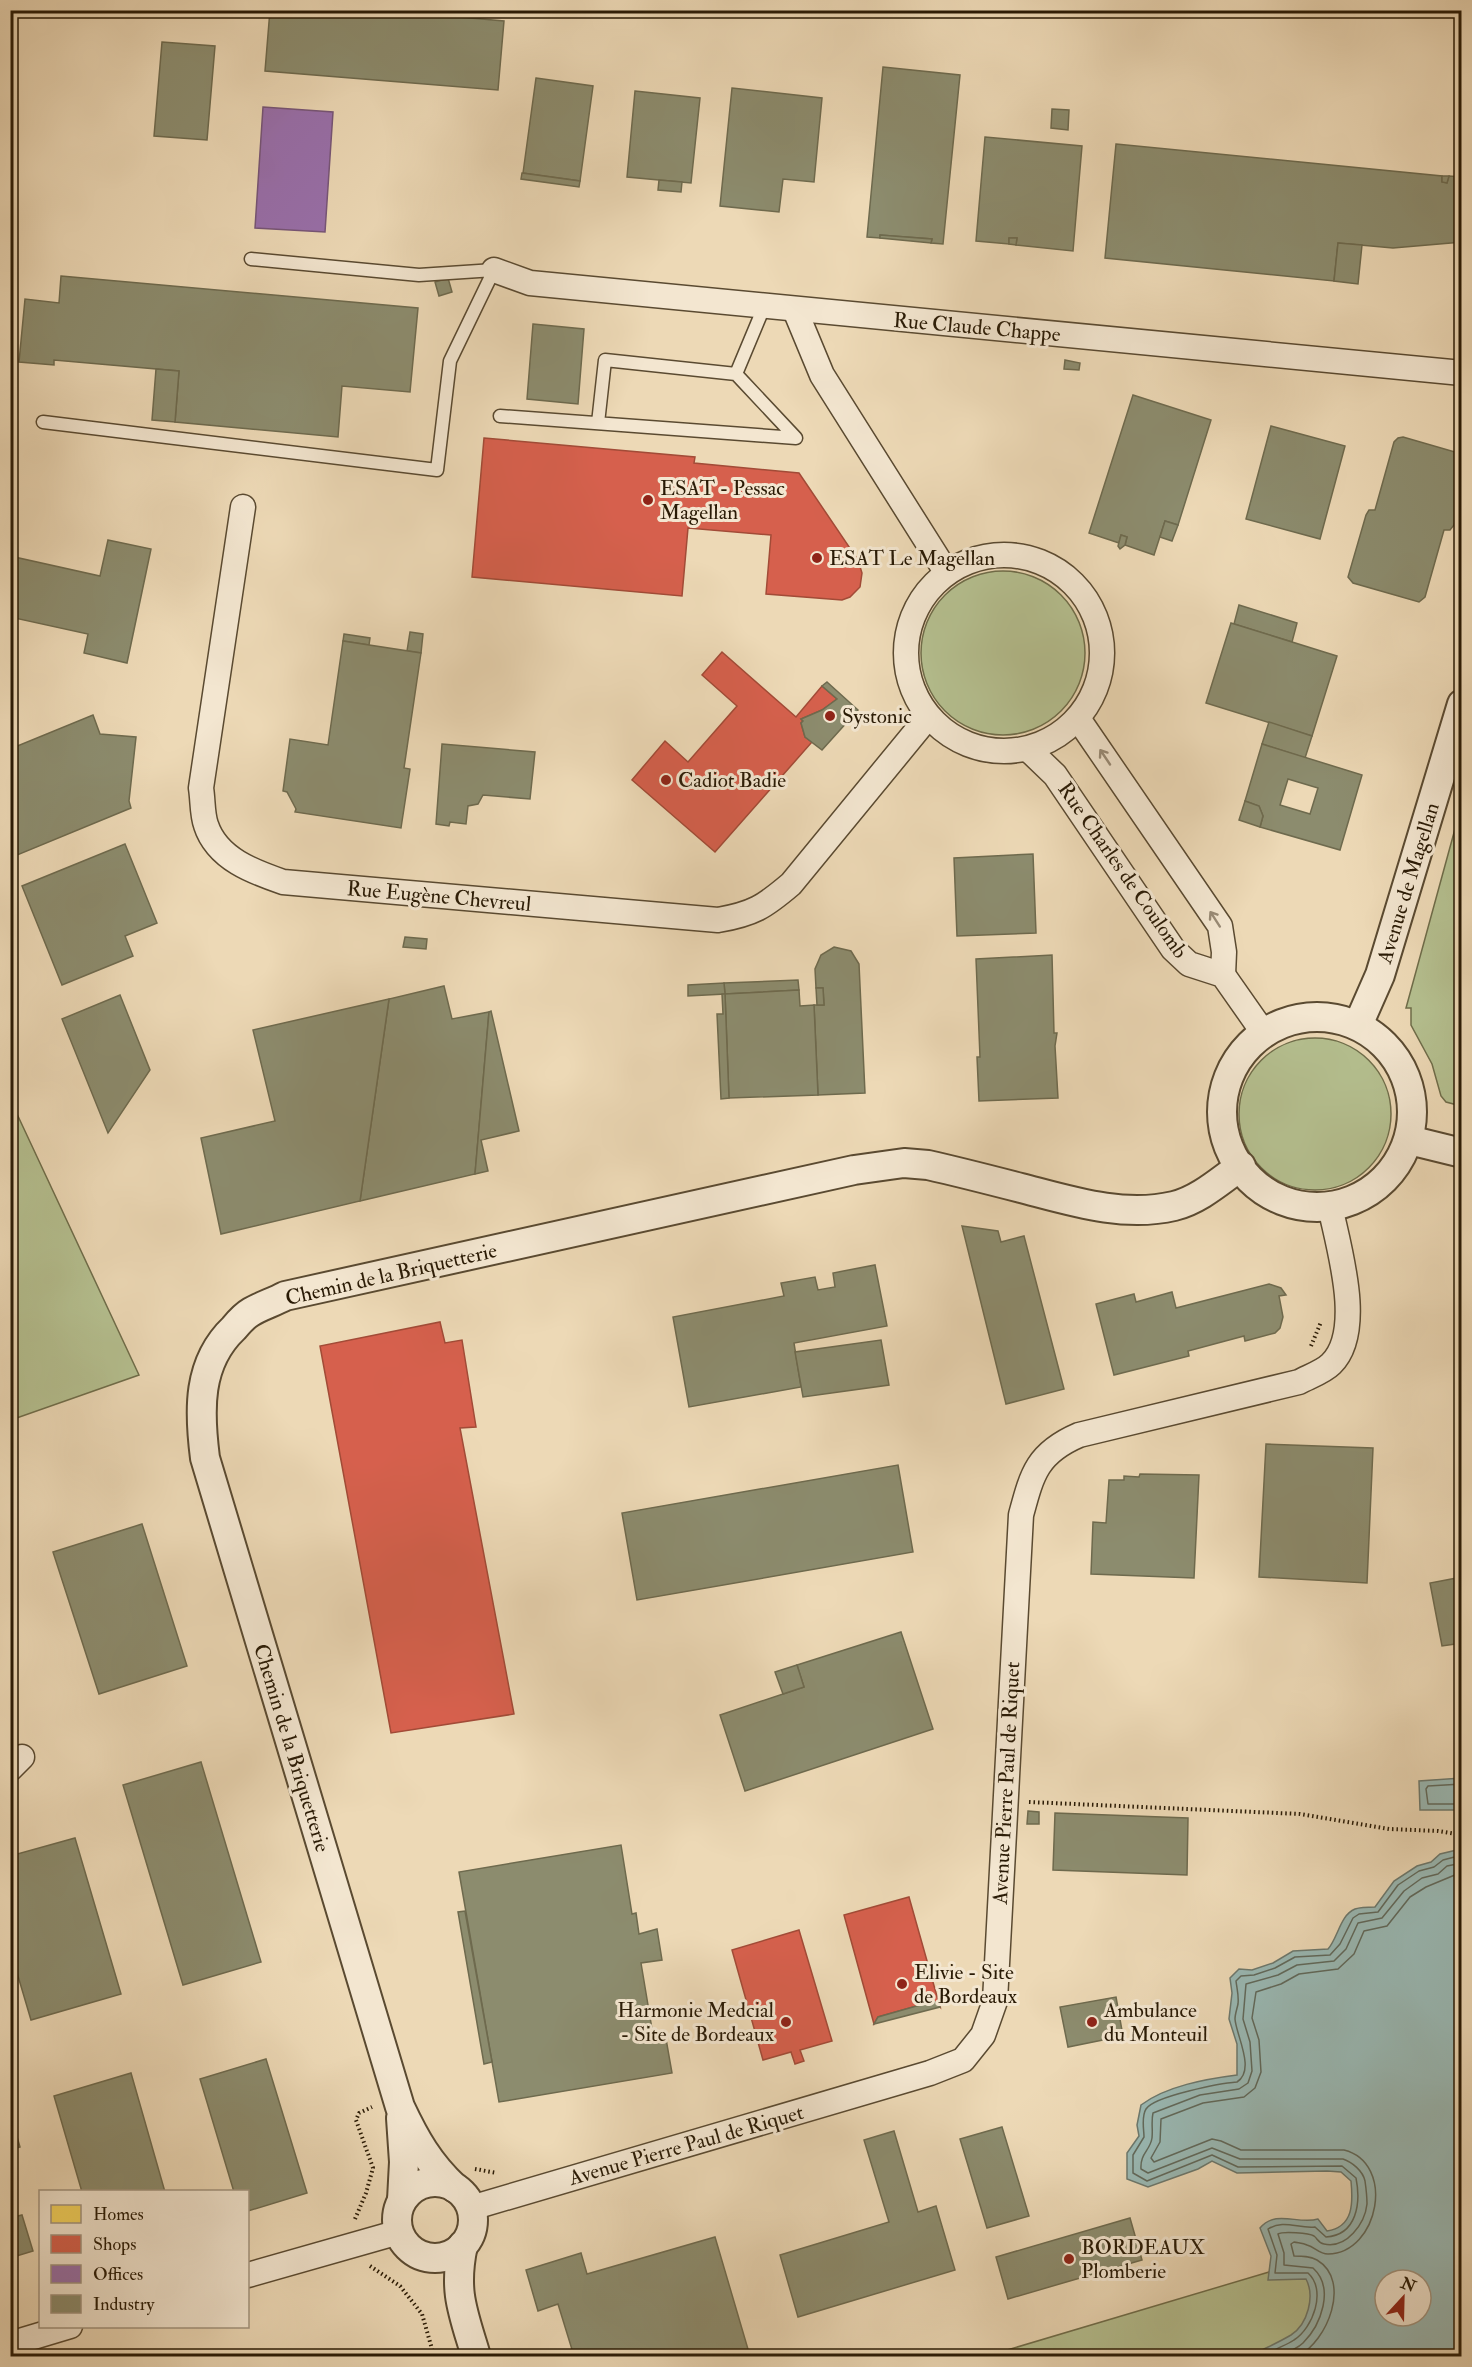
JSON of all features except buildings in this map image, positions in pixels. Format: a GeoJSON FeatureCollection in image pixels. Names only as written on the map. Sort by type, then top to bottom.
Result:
{"type":"FeatureCollection","features":[{"type":"Feature","properties":{"kind":"street","name":"Rue Claude Chappe"},"geometry":{"type":"LineString","coordinates":[[494,270],[530,283],[1461,373]]}},
{"type":"Feature","properties":{"kind":"street"},"geometry":{"type":"LineString","coordinates":[[795,310],[822,375],[945,570]]}},
{"type":"Feature","properties":{"kind":"street","name":"Rue Eugène Chevreul"},"geometry":{"type":"LineString","coordinates":[[243,507],[201,788],[206,826],[220,849],[249,870],[283,882],[718,920],[745,915],[768,904],[790,884],[928,717]]}},
{"type":"Feature","properties":{"kind":"street"},"geometry":{"type":"LineString","coordinates":[[998,554],[1047,565],[1086,595],[1104,642],[1096,690],[1079,720],[1030,752],[999,752],[964,742],[928,717],[905,672],[909,622],[924,594],[945,570],[998,554]]}},
{"type":"Feature","properties":{"kind":"street","name":"Avenue de Magellan"},"geometry":{"type":"LineString","coordinates":[[1358,1025],[1380,975],[1461,704]]}},
{"type":"Feature","properties":{"kind":"street","name":"Rue Charles de Coulomb"},"geometry":{"type":"LineString","coordinates":[[1030,752],[1056,775],[1173,949],[1189,964],[1223,975],[1224,951],[1220,926],[1079,720]]}},
{"type":"Feature","properties":{"kind":"street"},"geometry":{"type":"LineString","coordinates":[[1223,975],[1263,1032]]}},
{"type":"Feature","properties":{"kind":"street"},"geometry":{"type":"LineString","coordinates":[[1310,1016],[1358,1025],[1393,1053],[1412,1094],[1409,1140],[1389,1176],[1363,1196],[1337,1206],[1307,1208],[1261,1190],[1228,1152],[1220,1108],[1232,1064],[1263,1032],[1310,1016]]}},
{"type":"Feature","properties":{"kind":"street"},"geometry":{"type":"LineString","coordinates":[[1409,1140],[1461,1153]]}},
{"type":"Feature","properties":{"kind":"street","name":"Chemin de la Briquetterie"},"geometry":{"type":"LineString","coordinates":[[463,2198],[436,2170],[412,2132],[400,2107],[205,1458],[200,1420],[202,1385],[218,1346],[249,1313],[285,1296],[854,1170],[904,1163],[928,1165],[1083,1205],[1115,1209],[1145,1209],[1175,1206],[1198,1196],[1241,1166]]}},
{"type":"Feature","properties":{"kind":"street","name":"Avenue Pierre Paul de Riquet"},"geometry":{"type":"LineString","coordinates":[[463,2198],[930,2073],[963,2060],[983,2035],[994,2001],[1020,1515],[1030,1479],[1041,1460],[1058,1444],[1079,1435],[1299,1382],[1331,1364],[1342,1345],[1349,1303],[1330,1206]]}},
{"type":"Feature","properties":{"kind":"street","name":"Chemin de la Briquetterie"},"geometry":{"type":"LineString","coordinates":[[399,2232],[398,2210],[402,2200],[404,2162],[400,2107]]}},
{"type":"Feature","properties":{"kind":"street"},"geometry":{"type":"LineString","coordinates":[[402,2200],[410,2191],[432,2182],[444,2184],[463,2198],[472,2228],[464,2245],[458,2271],[459,2301],[476,2356]]}},
{"type":"Feature","properties":{"kind":"street"},"geometry":{"type":"LineString","coordinates":[[249,2275],[399,2232],[411,2250],[431,2258],[454,2253],[464,2245]]}},
{"type":"Feature","properties":{"kind":"street"},"geometry":{"type":"LineString","coordinates":[[420,2255],[459,2301]]}},
{"type":"Feature","properties":{"kind":"street"},"geometry":{"type":"LineString","coordinates":[[10,2344],[63,2328]]}},
{"type":"Feature","properties":{"kind":"lane"},"geometry":{"type":"LineString","coordinates":[[43,422],[436,470],[450,361],[494,270],[419,275],[251,259]]}},
{"type":"Feature","properties":{"kind":"lane"},"geometry":{"type":"LineString","coordinates":[[736,374],[764,307]]}},
{"type":"Feature","properties":{"kind":"lane"},"geometry":{"type":"LineString","coordinates":[[500,416],[796,438],[736,374],[605,360],[598,423]]}},
{"type":"Feature","properties":{"kind":"path"},"geometry":{"type":"LineString","coordinates":[[1005,1802],[1065,1802],[1300,1814],[1389,1829],[1438,1831],[1461,1835]]}},
{"type":"Feature","properties":{"kind":"green space"},"geometry":{"type":"Polygon","coordinates":[[[1003,571],[1019,572],[1035,577],[1049,584],[1061,595],[1072,607],[1079,621],[1084,637],[1084,669],[1079,685],[1072,699],[1061,711],[1049,722],[1035,729],[1019,734],[1003,735],[987,734],[971,729],[957,722],[945,711],[934,699],[927,685],[922,669],[921,653],[922,637],[927,621],[934,607],[945,595],[957,584],[971,577],[987,572],[1003,571]]]}},
{"type":"Feature","properties":{"kind":"green space"},"geometry":{"type":"Polygon","coordinates":[[[1461,807],[1462,1106],[1446,1102],[1441,1096],[1432,1064],[1411,1025],[1411,1008],[1406,1008],[1461,807]]]}},
{"type":"Feature","properties":{"kind":"green space"},"geometry":{"type":"Polygon","coordinates":[[[1315,1038],[1330,1039],[1344,1044],[1369,1060],[1385,1085],[1390,1099],[1390,1129],[1385,1143],[1369,1168],[1344,1184],[1330,1189],[1315,1190],[1300,1189],[1286,1184],[1261,1168],[1245,1143],[1240,1129],[1239,1114],[1240,1099],[1245,1085],[1261,1060],[1286,1044],[1300,1039],[1315,1038]]]}},
{"type":"Feature","properties":{"kind":"green space"},"geometry":{"type":"Polygon","coordinates":[[[10,1099],[139,1375],[11,1420],[10,1420],[10,1099]]]}},
{"type":"Feature","properties":{"kind":"green space"},"geometry":{"type":"Polygon","coordinates":[[[1461,2229],[1461,2356],[987,2356],[1269,2272],[1461,2229]]]}},
{"type":"Feature","properties":{"kind":"water"},"geometry":{"type":"Polygon","coordinates":[[[1461,1778],[1461,1810],[1420,1810],[1419,1781],[1461,1778]]]}},
{"type":"Feature","properties":{"kind":"water"},"geometry":{"type":"Polygon","coordinates":[[[1461,1849],[1461,2356],[1259,2356],[1260,2351],[1297,2330],[1306,2317],[1310,2301],[1306,2279],[1268,2280],[1271,2256],[1260,2228],[1266,2222],[1280,2218],[1318,2219],[1327,2231],[1336,2229],[1347,2219],[1350,2212],[1351,2181],[1341,2172],[1327,2171],[1237,2173],[1212,2161],[1198,2169],[1148,2187],[1127,2179],[1127,2153],[1139,2136],[1137,2125],[1141,2105],[1174,2088],[1237,2075],[1237,2044],[1229,2019],[1232,1993],[1230,1978],[1239,1969],[1252,1970],[1273,1963],[1293,1951],[1328,1949],[1350,1912],[1360,1908],[1375,1907],[1394,1881],[1417,1866],[1431,1862],[1440,1854],[1461,1849]]]}},
{"type":"Feature","properties":{"kind":"place","name":"ESAT - Pessac Magellan"},"geometry":{"type":"Point","coordinates":[648,500]}},
{"type":"Feature","properties":{"kind":"place","name":"ESAT Le Magellan"},"geometry":{"type":"Point","coordinates":[817,558]}},
{"type":"Feature","properties":{"kind":"place","name":"Systonic"},"geometry":{"type":"Point","coordinates":[830,716]}},
{"type":"Feature","properties":{"kind":"place","name":"Cadiot Badie"},"geometry":{"type":"Point","coordinates":[666,780]}},
{"type":"Feature","properties":{"kind":"place","name":"Elivie - Site de Bordeaux"},"geometry":{"type":"Point","coordinates":[902,1984]}},
{"type":"Feature","properties":{"kind":"place","name":"Harmonie Medcial - Site de Bordeaux"},"geometry":{"type":"Point","coordinates":[786,2022]}},
{"type":"Feature","properties":{"kind":"place","name":"Ambulance du Monteuil"},"geometry":{"type":"Point","coordinates":[1092,2022]}},
{"type":"Feature","properties":{"kind":"place","name":"BORDEAUX Plomberie"},"geometry":{"type":"Point","coordinates":[1069,2259]}}]}
